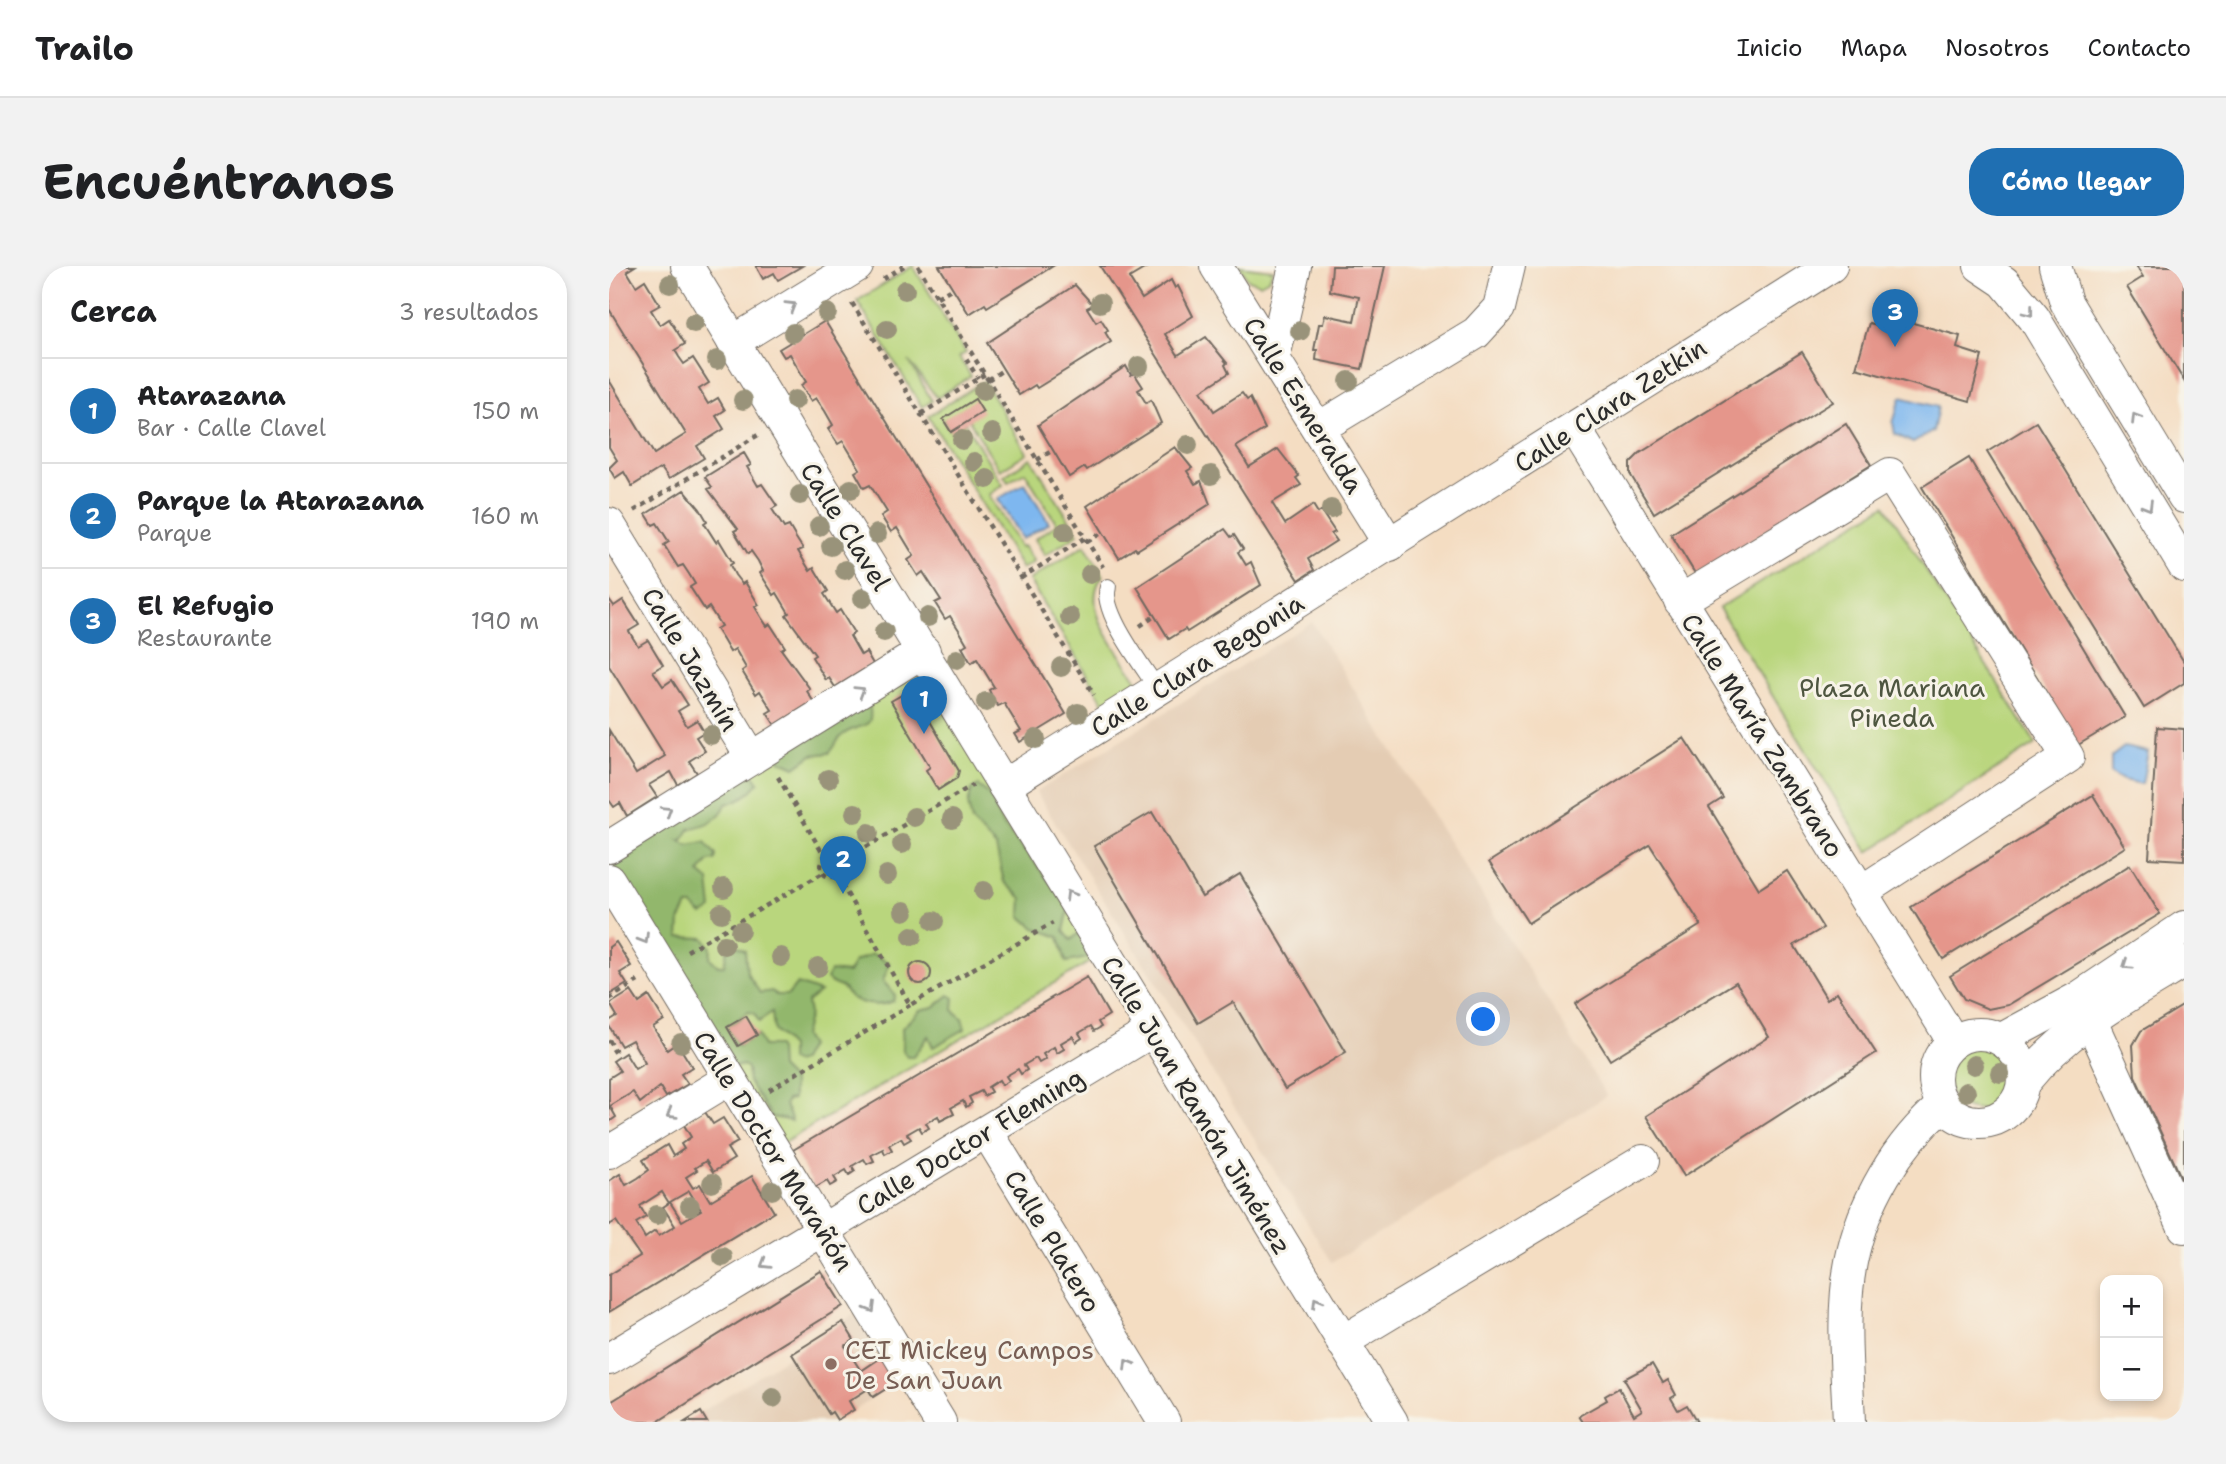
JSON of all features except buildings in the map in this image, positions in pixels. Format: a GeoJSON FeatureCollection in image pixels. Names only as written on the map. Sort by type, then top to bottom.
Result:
{"type":"FeatureCollection","features":[{"type":"Feature","properties":{"kind":"street","name":"Calle Clavel"},"geometry":{"type":"LineString","coordinates":[[687,266],[1000,779]]}},
{"type":"Feature","properties":{"kind":"street","name":"Calle Esmeralda"},"geometry":{"type":"LineString","coordinates":[[1216,266],[1390,545]]}},
{"type":"Feature","properties":{"kind":"street"},"geometry":{"type":"LineString","coordinates":[[1274,357],[1295,266]]}},
{"type":"Feature","properties":{"kind":"street"},"geometry":{"type":"LineString","coordinates":[[1319,428],[1476,333],[1499,308],[1509,266]]}},
{"type":"Feature","properties":{"kind":"street","name":"Calle Clara Zetkin"},"geometry":{"type":"LineString","coordinates":[[1390,545],[1831,266]]}},
{"type":"Feature","properties":{"kind":"street"},"geometry":{"type":"LineString","coordinates":[[1980,266],[2004,282],[2034,318],[2184,566]]}},
{"type":"Feature","properties":{"kind":"street"},"geometry":{"type":"LineString","coordinates":[[2055,266],[2066,302],[2184,498]]}},
{"type":"Feature","properties":{"kind":"street"},"geometry":{"type":"LineString","coordinates":[[733,342],[865,276]]}},
{"type":"Feature","properties":{"kind":"street","name":"Calle María Zambrano"},"geometry":{"type":"LineString","coordinates":[[1575,429],[1953,1041]]}},
{"type":"Feature","properties":{"kind":"street"},"geometry":{"type":"LineString","coordinates":[[1680,601],[1890,474],[2068,757],[1861,892]]}},
{"type":"Feature","properties":{"kind":"street","name":"Calle Jazmín"},"geometry":{"type":"LineString","coordinates":[[609,525],[758,755]]}},
{"type":"Feature","properties":{"kind":"street","name":"Calle Clara Begonia"},"geometry":{"type":"LineString","coordinates":[[1000,779],[1109,720],[1390,545]]}},
{"type":"Feature","properties":{"kind":"street"},"geometry":{"type":"LineString","coordinates":[[609,847],[924,651]]}},
{"type":"Feature","properties":{"kind":"street","name":"Calle Juan Ramón Jiménez"},"geometry":{"type":"LineString","coordinates":[[1000,779],[1392,1422]]}},
{"type":"Feature","properties":{"kind":"street","name":"Calle Doctor Marañón"},"geometry":{"type":"LineString","coordinates":[[609,880],[940,1422]]}},
{"type":"Feature","properties":{"kind":"street"},"geometry":{"type":"LineString","coordinates":[[2002,1039],[2078,998],[2184,927]]}},
{"type":"Feature","properties":{"kind":"street"},"geometry":{"type":"LineString","coordinates":[[2024,1082],[2019,1058],[2002,1039],[1977,1033],[1953,1041],[1939,1059],[1935,1070],[1938,1094],[1944,1104],[1965,1120],[1991,1121],[2013,1106],[2024,1082],[2045,1055],[2090,1019],[2184,962]]}},
{"type":"Feature","properties":{"kind":"street"},"geometry":{"type":"LineString","coordinates":[[2090,1019],[2184,1227]]}},
{"type":"Feature","properties":{"kind":"street","name":"Calle Doctor Fleming"},"geometry":{"type":"LineString","coordinates":[[609,1359],[1152,1031]]}},
{"type":"Feature","properties":{"kind":"street"},"geometry":{"type":"LineString","coordinates":[[609,1152],[737,1092]]}},
{"type":"Feature","properties":{"kind":"street"},"geometry":{"type":"LineString","coordinates":[[1849,1422],[1845,1341],[1851,1262],[1872,1200],[1900,1147],[1917,1127],[1944,1104]]}},
{"type":"Feature","properties":{"kind":"street","name":"Calle Platero"},"geometry":{"type":"LineString","coordinates":[[986,1132],[1164,1422]]}},
{"type":"Feature","properties":{"kind":"street"},"geometry":{"type":"LineString","coordinates":[[1342,1342],[1643,1161]]}},
{"type":"Feature","properties":{"kind":"lane"},"geometry":{"type":"LineString","coordinates":[[1108,580],[1106,599],[1112,615],[1158,690]]}},
{"type":"Feature","properties":{"kind":"path"},"geometry":{"type":"LineString","coordinates":[[865,276],[904,266]]}},
{"type":"Feature","properties":{"kind":"path"},"geometry":{"type":"LineString","coordinates":[[918,266],[1108,580]]}},
{"type":"Feature","properties":{"kind":"path"},"geometry":{"type":"LineString","coordinates":[[937,298],[953,288]]}},
{"type":"Feature","properties":{"kind":"path"},"geometry":{"type":"LineString","coordinates":[[850,299],[1109,720]]}},
{"type":"Feature","properties":{"kind":"path"},"geometry":{"type":"LineString","coordinates":[[966,359],[978,378]]}},
{"type":"Feature","properties":{"kind":"path"},"geometry":{"type":"LineString","coordinates":[[921,414],[978,378],[1003,370]]}},
{"type":"Feature","properties":{"kind":"path"},"geometry":{"type":"LineString","coordinates":[[609,525],[781,421]]}},
{"type":"Feature","properties":{"kind":"path"},"geometry":{"type":"LineString","coordinates":[[1037,460],[1053,450]]}},
{"type":"Feature","properties":{"kind":"path"},"geometry":{"type":"LineString","coordinates":[[1021,578],[1103,532]]}},
{"type":"Feature","properties":{"kind":"path"},"geometry":{"type":"LineString","coordinates":[[1133,615],[1145,636]]}},
{"type":"Feature","properties":{"kind":"path"},"geometry":{"type":"LineString","coordinates":[[1139,626],[1155,616]]}},
{"type":"Feature","properties":{"kind":"path"},"geometry":{"type":"LineString","coordinates":[[758,755],[826,859]]}},
{"type":"Feature","properties":{"kind":"path"},"geometry":{"type":"LineString","coordinates":[[840,862],[1000,779]]}},
{"type":"Feature","properties":{"kind":"path"},"geometry":{"type":"LineString","coordinates":[[834,857],[840,862],[841,870],[837,876],[829,877],[823,873],[821,865],[826,859],[834,857]]}},
{"type":"Feature","properties":{"kind":"path"},"geometry":{"type":"LineString","coordinates":[[609,999],[823,873]]}},
{"type":"Feature","properties":{"kind":"path"},"geometry":{"type":"LineString","coordinates":[[837,876],[910,1005]]}},
{"type":"Feature","properties":{"kind":"path"},"geometry":{"type":"LineString","coordinates":[[737,1092],[910,1005],[1078,908]]}},
{"type":"Feature","properties":{"kind":"path"},"geometry":{"type":"LineString","coordinates":[[609,1040],[615,1050],[609,1054]]}},
{"type":"Feature","properties":{"kind":"shaded area"},"geometry":{"type":"Polygon","coordinates":[[[1312,622],[1607,1096],[1332,1262],[1036,792],[1312,622]]]}},
{"type":"Feature","properties":{"kind":"shaded area","name":"CEI Mickey Campos De San Juan"},"geometry":{"type":"Polygon","coordinates":[[[855,1314],[897,1382],[835,1422],[707,1422],[701,1412],[855,1314]]]}},
{"type":"Feature","properties":{"kind":"green space"},"geometry":{"type":"Polygon","coordinates":[[[913,266],[966,353],[959,357],[971,376],[937,398],[909,361],[932,401],[922,407],[857,301],[913,266]]]}},
{"type":"Feature","properties":{"kind":"green space"},"geometry":{"type":"Polygon","coordinates":[[[1239,266],[1273,270],[1269,279],[1260,284],[1249,280],[1239,266]]]}},
{"type":"Feature","properties":{"kind":"green space"},"geometry":{"type":"Polygon","coordinates":[[[984,381],[1027,453],[1000,470],[969,420],[943,420],[951,432],[965,423],[1003,485],[989,495],[1020,547],[1023,546],[1034,562],[1022,569],[928,416],[984,381]]]}},
{"type":"Feature","properties":{"kind":"green space"},"geometry":{"type":"Polygon","coordinates":[[[1031,458],[1078,534],[1045,555],[1035,539],[1057,524],[1025,472],[1008,482],[1004,476],[1031,458]]]}},
{"type":"Feature","properties":{"kind":"green space","name":"Plaza Mariana Pineda"},"geometry":{"type":"Polygon","coordinates":[[[1885,505],[2036,744],[1868,852],[1719,608],[1885,505]]]}},
{"type":"Feature","properties":{"kind":"green space"},"geometry":{"type":"Polygon","coordinates":[[[1085,545],[1103,575],[1095,602],[1098,616],[1112,644],[1138,682],[1104,703],[1029,580],[1085,545]]]}},
{"type":"Feature","properties":{"kind":"green space"},"geometry":{"type":"Polygon","coordinates":[[[924,651],[1105,953],[773,1149],[609,847],[924,651]]]}},
{"type":"Feature","properties":{"kind":"green space"},"geometry":{"type":"Polygon","coordinates":[[[868,697],[870,716],[867,724],[842,736],[829,753],[812,755],[795,767],[780,760],[778,753],[868,697]]]}},
{"type":"Feature","properties":{"kind":"green space"},"geometry":{"type":"Polygon","coordinates":[[[748,767],[759,782],[756,786],[740,799],[726,804],[716,818],[707,824],[689,829],[683,840],[679,840],[688,845],[705,842],[716,855],[715,860],[709,861],[699,873],[709,881],[712,909],[702,915],[693,906],[688,906],[680,921],[679,937],[704,938],[711,948],[710,958],[718,966],[724,965],[728,946],[734,944],[745,950],[747,973],[760,993],[772,991],[776,995],[788,995],[797,984],[820,992],[807,1002],[809,1014],[803,1036],[809,1046],[801,1061],[795,1063],[790,1060],[790,1047],[774,1031],[772,1012],[759,1022],[754,1013],[748,1012],[728,1027],[738,1046],[757,1035],[763,1046],[776,1046],[779,1050],[780,1068],[793,1081],[793,1099],[787,1100],[785,1105],[792,1121],[772,1117],[748,1081],[747,1068],[743,1065],[730,1068],[609,866],[609,853],[748,767]]]}},
{"type":"Feature","properties":{"kind":"green space"},"geometry":{"type":"Polygon","coordinates":[[[978,786],[993,801],[1001,821],[1069,908],[1064,931],[1071,940],[1080,932],[1090,952],[1089,958],[1066,962],[1059,937],[1035,928],[1021,916],[1022,898],[1004,882],[996,847],[972,822],[968,804],[972,789],[978,786]]]}},
{"type":"Feature","properties":{"kind":"green space"},"geometry":{"type":"Polygon","coordinates":[[[872,954],[890,963],[883,981],[895,995],[893,1001],[888,1003],[858,1001],[827,979],[830,971],[848,973],[854,962],[872,954]]]}},
{"type":"Feature","properties":{"kind":"green space"},"geometry":{"type":"Polygon","coordinates":[[[949,995],[954,998],[953,1010],[962,1018],[965,1029],[933,1047],[928,1036],[913,1057],[907,1057],[903,1051],[902,1028],[920,1010],[934,1007],[949,995]]]}},
{"type":"Feature","properties":{"kind":"green space"},"geometry":{"type":"Polygon","coordinates":[[[1979,1046],[1997,1052],[2005,1060],[2011,1078],[2005,1096],[1997,1104],[1979,1110],[1961,1104],[1953,1096],[1947,1078],[1953,1060],[1961,1052],[1979,1046]]]}},
{"type":"Feature","properties":{"kind":"water"},"geometry":{"type":"Polygon","coordinates":[[[1901,397],[1938,407],[1933,431],[1913,443],[1895,434],[1893,423],[1901,397]]]}},
{"type":"Feature","properties":{"kind":"water"},"geometry":{"type":"Polygon","coordinates":[[[1025,483],[1049,523],[1022,539],[998,499],[1025,483]]]}},
{"type":"Feature","properties":{"kind":"water"},"geometry":{"type":"Polygon","coordinates":[[[2124,747],[2148,752],[2142,784],[2123,780],[2111,773],[2111,757],[2124,747]]]}},
{"type":"Feature","properties":{"kind":"place","name":"El Refugio"},"geometry":{"type":"Point","coordinates":[1895,347]}},
{"type":"Feature","properties":{"kind":"place","name":"Atarazana"},"geometry":{"type":"Point","coordinates":[924,734]}},
{"type":"Feature","properties":{"kind":"place","name":"Parque la Atarazana"},"geometry":{"type":"Point","coordinates":[843,894]}},
{"type":"Feature","properties":{"kind":"place","name":"CEI Mickey Campos De San Juan"},"geometry":{"type":"Point","coordinates":[831,1364]}}]}
